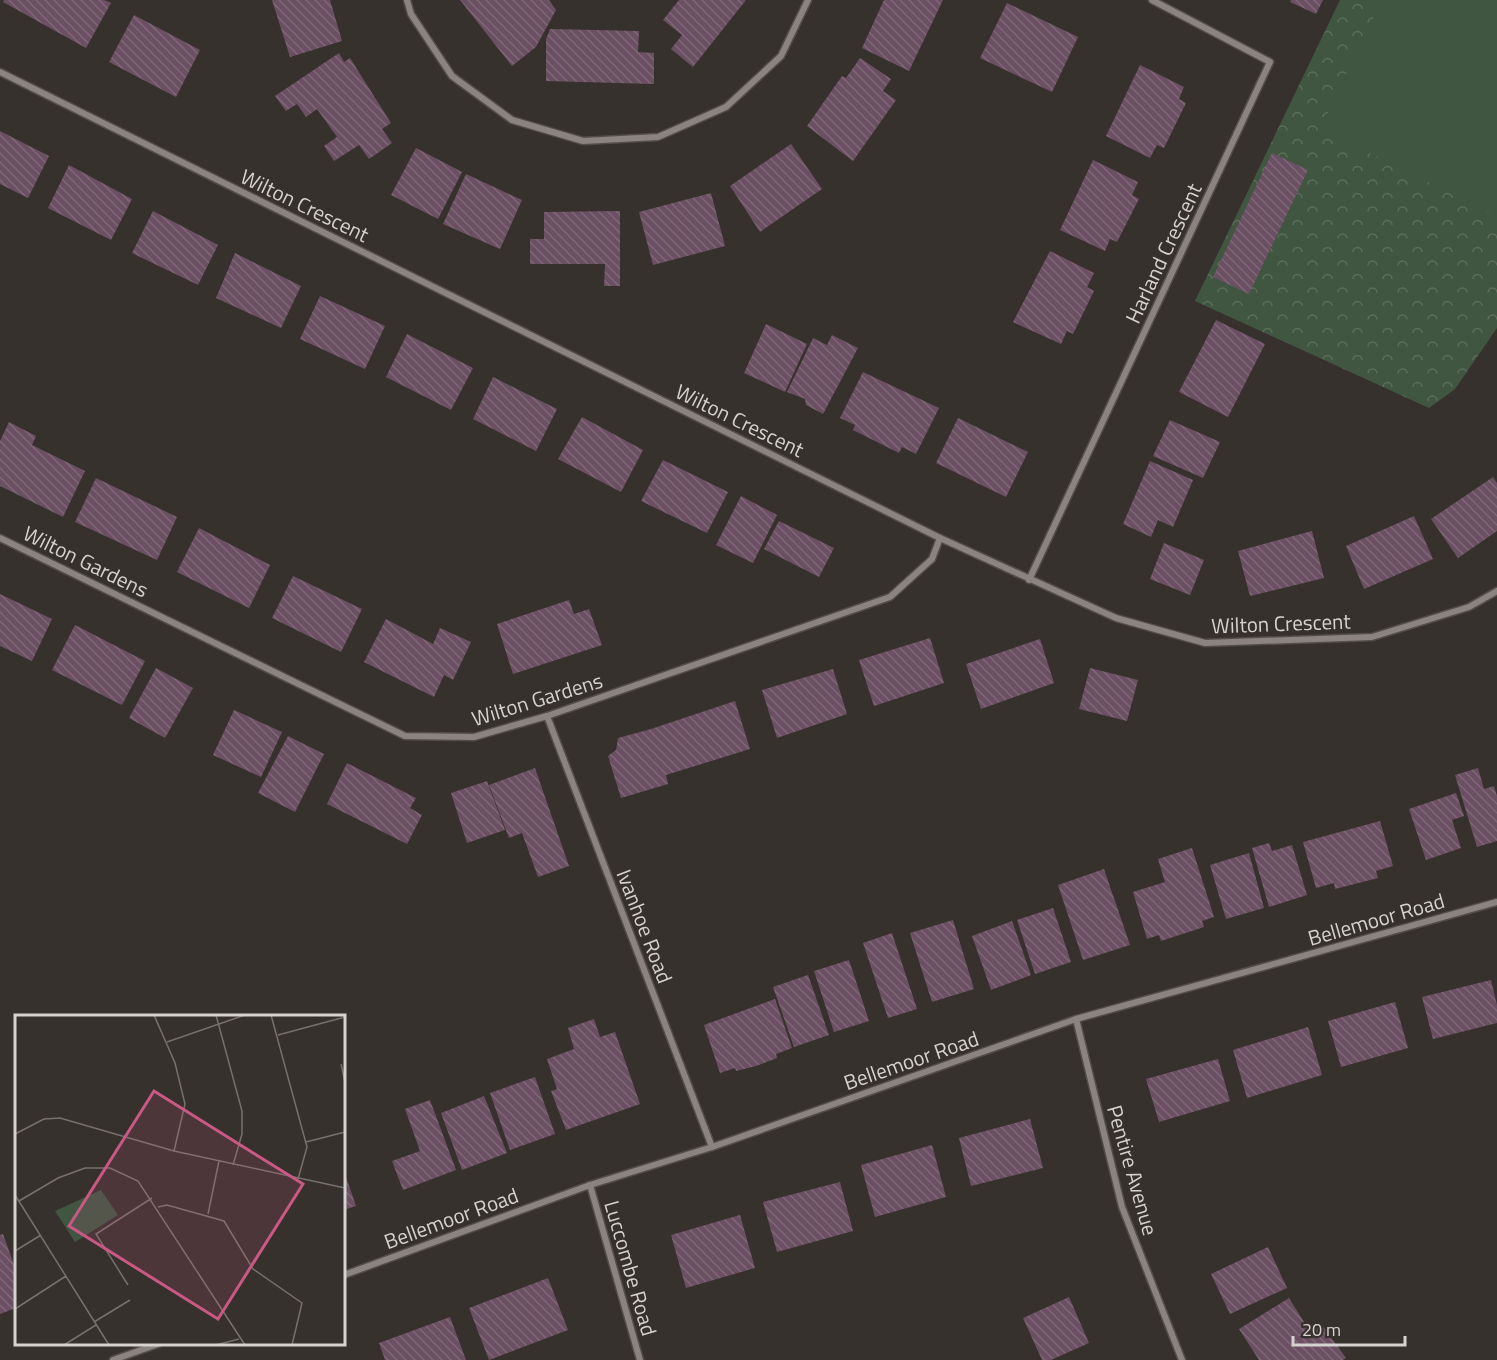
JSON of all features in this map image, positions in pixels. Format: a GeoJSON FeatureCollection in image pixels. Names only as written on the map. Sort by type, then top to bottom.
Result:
{"type":"FeatureCollection","features":[{"type":"Feature","properties":{"kind":"street"},"geometry":{"type":"LineString","coordinates":[[407,0],[411,14],[452,76],[512,120],[583,141],[658,137],[726,107],[781,56],[808,0]]}},
{"type":"Feature","properties":{"kind":"street","name":"Harland Crescent"},"geometry":{"type":"LineString","coordinates":[[1029,580],[1270,62],[1152,0]]}},
{"type":"Feature","properties":{"kind":"street","name":"Wilton Crescent"},"geometry":{"type":"LineString","coordinates":[[0,72],[940,538],[1116,618],[1205,643],[1372,637],[1469,607],[1497,591]]}},
{"type":"Feature","properties":{"kind":"street","name":"Wilton Gardens"},"geometry":{"type":"LineString","coordinates":[[0,538],[405,736],[474,737],[547,716],[890,597],[932,559],[940,538]]}},
{"type":"Feature","properties":{"kind":"street","name":"Ivanhoe Road"},"geometry":{"type":"LineString","coordinates":[[547,716],[712,1147]]}},
{"type":"Feature","properties":{"kind":"street","name":"Bellemoor Road"},"geometry":{"type":"LineString","coordinates":[[345,1275],[590,1185],[712,1147],[1076,1019],[1497,902]]}},
{"type":"Feature","properties":{"kind":"street","name":"Pentire Avenue"},"geometry":{"type":"LineString","coordinates":[[1076,1019],[1122,1207],[1182,1360]]}},
{"type":"Feature","properties":{"kind":"street","name":"Luccombe Road"},"geometry":{"type":"LineString","coordinates":[[590,1185],[640,1360]]}},
{"type":"Feature","properties":{"kind":"street"},"geometry":{"type":"LineString","coordinates":[[112,1360],[155,1345]]}},
{"type":"Feature","properties":{"kind":"green space"},"geometry":{"type":"Polygon","coordinates":[[[1340,0],[1497,0],[1497,328],[1455,389],[1429,408],[1195,301],[1340,0]]]}},
{"type":"Feature","properties":{"kind":"green space"},"geometry":{"type":"Polygon","coordinates":[[[1382,0],[1497,0],[1497,215],[1320,129],[1382,0]]]}},
{"type":"Feature","properties":{"kind":"building"},"geometry":{"type":"Polygon","coordinates":[[[4,0],[104,0],[111,3],[86,48],[3,2],[4,0]]]}},
{"type":"Feature","properties":{"kind":"building"},"geometry":{"type":"Polygon","coordinates":[[[272,0],[330,0],[342,41],[290,57],[272,0]]]}},
{"type":"Feature","properties":{"kind":"building"},"geometry":{"type":"Polygon","coordinates":[[[460,0],[549,0],[556,10],[536,47],[512,66],[460,0]]]}},
{"type":"Feature","properties":{"kind":"building"},"geometry":{"type":"Polygon","coordinates":[[[679,0],[746,0],[693,67],[671,49],[682,35],[663,20],[679,0]]]}},
{"type":"Feature","properties":{"kind":"building"},"geometry":{"type":"Polygon","coordinates":[[[884,0],[943,0],[909,71],[862,48],[884,0]]]}},
{"type":"Feature","properties":{"kind":"building"},"geometry":{"type":"Polygon","coordinates":[[[1291,0],[1323,0],[1316,14],[1290,2],[1291,0]]]}},
{"type":"Feature","properties":{"kind":"building"},"geometry":{"type":"Polygon","coordinates":[[[1007,3],[1078,37],[1052,92],[980,58],[1007,3]]]}},
{"type":"Feature","properties":{"kind":"building"},"geometry":{"type":"Polygon","coordinates":[[[134,15],[200,50],[176,97],[109,62],[134,15]]]}},
{"type":"Feature","properties":{"kind":"building"},"geometry":{"type":"Polygon","coordinates":[[[550,29],[639,31],[638,52],[654,53],[654,84],[546,81],[546,39],[550,29]]]}},
{"type":"Feature","properties":{"kind":"building"},"geometry":{"type":"Polygon","coordinates":[[[339,53],[344,62],[350,58],[391,123],[382,129],[392,143],[369,159],[359,145],[334,161],[324,146],[337,137],[317,109],[306,117],[297,104],[286,111],[275,96],[339,53]]]}},
{"type":"Feature","properties":{"kind":"building"},"geometry":{"type":"Polygon","coordinates":[[[860,58],[891,79],[883,91],[896,100],[853,161],[807,126],[842,76],[846,78],[860,58]]]}},
{"type":"Feature","properties":{"kind":"building"},"geometry":{"type":"Polygon","coordinates":[[[1140,65],[1184,87],[1179,99],[1186,103],[1164,148],[1157,145],[1150,158],[1106,136],[1140,65]]]}},
{"type":"Feature","properties":{"kind":"building"},"geometry":{"type":"Polygon","coordinates":[[[0,131],[49,156],[28,198],[0,184],[0,131]]]}},
{"type":"Feature","properties":{"kind":"building"},"geometry":{"type":"Polygon","coordinates":[[[791,144],[822,189],[760,232],[730,186],[791,144]]]}},
{"type":"Feature","properties":{"kind":"building"},"geometry":{"type":"Polygon","coordinates":[[[416,148],[462,172],[438,219],[391,195],[416,148]]]}},
{"type":"Feature","properties":{"kind":"building"},"geometry":{"type":"Polygon","coordinates":[[[1272,153],[1308,170],[1249,294],[1213,277],[1272,153]]]}},
{"type":"Feature","properties":{"kind":"building"},"geometry":{"type":"Polygon","coordinates":[[[1093,160],[1138,182],[1132,195],[1139,199],[1117,242],[1110,239],[1105,251],[1060,230],[1093,160]]]}},
{"type":"Feature","properties":{"kind":"building"},"geometry":{"type":"Polygon","coordinates":[[[69,165],[132,199],[111,240],[48,208],[69,165]]]}},
{"type":"Feature","properties":{"kind":"building"},"geometry":{"type":"Polygon","coordinates":[[[466,174],[522,200],[500,249],[443,224],[466,174]]]}},
{"type":"Feature","properties":{"kind":"building"},"geometry":{"type":"Polygon","coordinates":[[[711,193],[725,246],[653,265],[639,212],[711,193]]]}},
{"type":"Feature","properties":{"kind":"building"},"geometry":{"type":"Polygon","coordinates":[[[153,211],[218,245],[198,285],[132,253],[153,211]]]}},
{"type":"Feature","properties":{"kind":"building"},"geometry":{"type":"Polygon","coordinates":[[[620,211],[620,286],[604,286],[605,264],[530,264],[530,239],[544,239],[544,212],[620,211]]]}},
{"type":"Feature","properties":{"kind":"building"},"geometry":{"type":"Polygon","coordinates":[[[1050,251],[1094,273],[1087,287],[1094,291],[1073,334],[1067,331],[1061,344],[1013,322],[1050,251]]]}},
{"type":"Feature","properties":{"kind":"building"},"geometry":{"type":"Polygon","coordinates":[[[235,253],[301,286],[281,328],[216,298],[235,253]]]}},
{"type":"Feature","properties":{"kind":"building"},"geometry":{"type":"Polygon","coordinates":[[[320,296],[385,326],[365,369],[300,339],[320,296]]]}},
{"type":"Feature","properties":{"kind":"building"},"geometry":{"type":"Polygon","coordinates":[[[1216,320],[1265,344],[1228,417],[1179,392],[1216,320]]]}},
{"type":"Feature","properties":{"kind":"building"},"geometry":{"type":"Polygon","coordinates":[[[766,324],[807,344],[785,392],[744,373],[766,324]]]}},
{"type":"Feature","properties":{"kind":"building"},"geometry":{"type":"Polygon","coordinates":[[[407,334],[473,368],[451,410],[386,377],[407,334]]]}},
{"type":"Feature","properties":{"kind":"building"},"geometry":{"type":"Polygon","coordinates":[[[832,335],[858,348],[823,414],[806,405],[805,399],[787,392],[813,338],[827,345],[832,335]]]}},
{"type":"Feature","properties":{"kind":"building"},"geometry":{"type":"Polygon","coordinates":[[[863,372],[939,408],[916,454],[902,447],[899,453],[853,430],[855,425],[840,418],[863,372]]]}},
{"type":"Feature","properties":{"kind":"building"},"geometry":{"type":"Polygon","coordinates":[[[493,377],[557,409],[536,451],[473,419],[493,377]]]}},
{"type":"Feature","properties":{"kind":"building"},"geometry":{"type":"Polygon","coordinates":[[[582,417],[643,450],[621,492],[558,459],[582,417]]]}},
{"type":"Feature","properties":{"kind":"building"},"geometry":{"type":"Polygon","coordinates":[[[958,418],[1028,452],[1006,497],[936,463],[958,418]]]}},
{"type":"Feature","properties":{"kind":"building"},"geometry":{"type":"Polygon","coordinates":[[[1170,420],[1220,442],[1203,478],[1153,456],[1170,420]]]}},
{"type":"Feature","properties":{"kind":"building"},"geometry":{"type":"Polygon","coordinates":[[[9,422],[36,436],[32,445],[85,471],[63,517],[0,486],[0,441],[9,422]]]}},
{"type":"Feature","properties":{"kind":"building"},"geometry":{"type":"Polygon","coordinates":[[[663,460],[728,492],[707,533],[641,501],[663,460]]]}},
{"type":"Feature","properties":{"kind":"building"},"geometry":{"type":"Polygon","coordinates":[[[1150,461],[1193,480],[1173,527],[1158,520],[1151,537],[1123,524],[1150,461]]]}},
{"type":"Feature","properties":{"kind":"building"},"geometry":{"type":"Polygon","coordinates":[[[1493,477],[1497,483],[1497,531],[1458,558],[1431,519],[1493,477]]]}},
{"type":"Feature","properties":{"kind":"building"},"geometry":{"type":"Polygon","coordinates":[[[96,478],[177,517],[157,560],[75,522],[96,478]]]}},
{"type":"Feature","properties":{"kind":"building"},"geometry":{"type":"Polygon","coordinates":[[[741,496],[777,515],[753,563],[716,545],[741,496]]]}},
{"type":"Feature","properties":{"kind":"building"},"geometry":{"type":"Polygon","coordinates":[[[1414,516],[1433,559],[1364,589],[1346,546],[1414,516]]]}},
{"type":"Feature","properties":{"kind":"building"},"geometry":{"type":"Polygon","coordinates":[[[779,521],[834,548],[819,577],[764,549],[779,521]]]}},
{"type":"Feature","properties":{"kind":"building"},"geometry":{"type":"Polygon","coordinates":[[[199,528],[270,565],[249,608],[177,572],[199,528]]]}},
{"type":"Feature","properties":{"kind":"building"},"geometry":{"type":"Polygon","coordinates":[[[1312,531],[1324,578],[1250,596],[1238,551],[1312,531]]]}},
{"type":"Feature","properties":{"kind":"building"},"geometry":{"type":"Polygon","coordinates":[[[1164,543],[1204,560],[1190,595],[1150,579],[1164,543]]]}},
{"type":"Feature","properties":{"kind":"building"},"geometry":{"type":"Polygon","coordinates":[[[293,576],[362,609],[341,652],[272,618],[293,576]]]}},
{"type":"Feature","properties":{"kind":"building"},"geometry":{"type":"Polygon","coordinates":[[[0,594],[52,619],[32,661],[0,646],[0,594]]]}},
{"type":"Feature","properties":{"kind":"building"},"geometry":{"type":"Polygon","coordinates":[[[569,600],[574,614],[589,609],[602,645],[513,674],[497,624],[569,600]]]}},
{"type":"Feature","properties":{"kind":"building"},"geometry":{"type":"Polygon","coordinates":[[[386,619],[433,644],[440,628],[471,642],[453,680],[444,675],[434,697],[364,662],[386,619]]]}},
{"type":"Feature","properties":{"kind":"building"},"geometry":{"type":"Polygon","coordinates":[[[75,625],[145,661],[122,705],[52,670],[75,625]]]}},
{"type":"Feature","properties":{"kind":"building"},"geometry":{"type":"Polygon","coordinates":[[[930,638],[944,683],[874,706],[859,660],[930,638]]]}},
{"type":"Feature","properties":{"kind":"building"},"geometry":{"type":"Polygon","coordinates":[[[1040,639],[1054,683],[981,709],[966,664],[1040,639]]]}},
{"type":"Feature","properties":{"kind":"building"},"geometry":{"type":"Polygon","coordinates":[[[156,668],[193,688],[165,738],[129,718],[156,668]]]}},
{"type":"Feature","properties":{"kind":"building"},"geometry":{"type":"Polygon","coordinates":[[[1090,668],[1138,680],[1127,721],[1079,709],[1090,668]]]}},
{"type":"Feature","properties":{"kind":"building"},"geometry":{"type":"Polygon","coordinates":[[[833,669],[847,714],[777,738],[762,690],[833,669]]]}},
{"type":"Feature","properties":{"kind":"building"},"geometry":{"type":"Polygon","coordinates":[[[735,701],[750,749],[666,775],[668,784],[621,798],[608,756],[616,750],[618,738],[735,701]]]}},
{"type":"Feature","properties":{"kind":"building"},"geometry":{"type":"Polygon","coordinates":[[[234,710],[282,732],[261,777],[213,755],[234,710]]]}},
{"type":"Feature","properties":{"kind":"building"},"geometry":{"type":"Polygon","coordinates":[[[288,736],[324,754],[295,812],[258,793],[288,736]]]}},
{"type":"Feature","properties":{"kind":"building"},"geometry":{"type":"Polygon","coordinates":[[[347,763],[416,798],[410,808],[422,815],[407,844],[327,804],[347,763]]]}},
{"type":"Feature","properties":{"kind":"building"},"geometry":{"type":"Polygon","coordinates":[[[535,768],[569,866],[538,877],[522,833],[509,838],[489,785],[535,768]]]}},
{"type":"Feature","properties":{"kind":"building"},"geometry":{"type":"Polygon","coordinates":[[[1478,768],[1484,789],[1494,786],[1497,796],[1497,841],[1477,847],[1455,775],[1478,768]]]}},
{"type":"Feature","properties":{"kind":"building"},"geometry":{"type":"Polygon","coordinates":[[[487,781],[505,830],[467,843],[451,793],[487,781]]]}},
{"type":"Feature","properties":{"kind":"building"},"geometry":{"type":"Polygon","coordinates":[[[1456,793],[1464,816],[1452,820],[1461,848],[1426,860],[1409,809],[1456,793]]]}},
{"type":"Feature","properties":{"kind":"building"},"geometry":{"type":"Polygon","coordinates":[[[1380,821],[1393,866],[1376,871],[1378,878],[1335,889],[1334,883],[1316,888],[1303,842],[1380,821]]]}},
{"type":"Feature","properties":{"kind":"building"},"geometry":{"type":"Polygon","coordinates":[[[1269,843],[1272,851],[1292,845],[1307,895],[1269,907],[1252,848],[1269,843]]]}},
{"type":"Feature","properties":{"kind":"building"},"geometry":{"type":"Polygon","coordinates":[[[1192,848],[1214,917],[1202,921],[1204,927],[1161,941],[1159,935],[1147,939],[1133,892],[1165,882],[1158,859],[1192,848]]]}},
{"type":"Feature","properties":{"kind":"building"},"geometry":{"type":"Polygon","coordinates":[[[1249,853],[1264,908],[1226,919],[1210,865],[1249,853]]]}},
{"type":"Feature","properties":{"kind":"building"},"geometry":{"type":"Polygon","coordinates":[[[1104,869],[1130,945],[1083,960],[1058,885],[1104,869]]]}},
{"type":"Feature","properties":{"kind":"building"},"geometry":{"type":"Polygon","coordinates":[[[1053,908],[1071,962],[1035,974],[1017,920],[1053,908]]]}},
{"type":"Feature","properties":{"kind":"building"},"geometry":{"type":"Polygon","coordinates":[[[953,920],[974,989],[932,1002],[910,933],[953,920]]]}},
{"type":"Feature","properties":{"kind":"building"},"geometry":{"type":"Polygon","coordinates":[[[1012,921],[1031,975],[991,990],[972,936],[1012,921]]]}},
{"type":"Feature","properties":{"kind":"building"},"geometry":{"type":"Polygon","coordinates":[[[892,933],[917,1009],[888,1018],[863,943],[892,933]]]}},
{"type":"Feature","properties":{"kind":"building"},"geometry":{"type":"Polygon","coordinates":[[[849,960],[869,1021],[834,1032],[814,971],[849,960]]]}},
{"type":"Feature","properties":{"kind":"building"},"geometry":{"type":"Polygon","coordinates":[[[808,975],[829,1035],[794,1047],[773,987],[808,975]]]}},
{"type":"Feature","properties":{"kind":"building"},"geometry":{"type":"Polygon","coordinates":[[[1491,980],[1497,1005],[1497,1023],[1433,1039],[1422,997],[1491,980]]]}},
{"type":"Feature","properties":{"kind":"building"},"geometry":{"type":"Polygon","coordinates":[[[775,999],[792,1048],[776,1054],[777,1058],[756,1066],[736,1071],[735,1068],[720,1073],[704,1025],[775,999]]]}},
{"type":"Feature","properties":{"kind":"building"},"geometry":{"type":"Polygon","coordinates":[[[1395,1002],[1408,1048],[1341,1067],[1328,1021],[1395,1002]]]}},
{"type":"Feature","properties":{"kind":"building"},"geometry":{"type":"Polygon","coordinates":[[[594,1019],[600,1037],[615,1032],[640,1104],[566,1130],[551,1091],[557,1089],[547,1059],[574,1049],[568,1028],[594,1019]]]}},
{"type":"Feature","properties":{"kind":"building"},"geometry":{"type":"Polygon","coordinates":[[[1308,1027],[1322,1075],[1247,1098],[1233,1050],[1308,1027]]]}},
{"type":"Feature","properties":{"kind":"building"},"geometry":{"type":"Polygon","coordinates":[[[1218,1059],[1230,1101],[1159,1122],[1146,1079],[1218,1059]]]}},
{"type":"Feature","properties":{"kind":"building"},"geometry":{"type":"Polygon","coordinates":[[[535,1077],[555,1134],[510,1150],[490,1093],[535,1077]]]}},
{"type":"Feature","properties":{"kind":"building"},"geometry":{"type":"Polygon","coordinates":[[[484,1096],[507,1153],[462,1170],[441,1113],[484,1096]]]}},
{"type":"Feature","properties":{"kind":"building"},"geometry":{"type":"Polygon","coordinates":[[[430,1100],[456,1170],[403,1190],[392,1161],[420,1151],[405,1109],[430,1100]]]}},
{"type":"Feature","properties":{"kind":"building"},"geometry":{"type":"Polygon","coordinates":[[[1030,1119],[1043,1168],[971,1186],[959,1138],[1030,1119]]]}},
{"type":"Feature","properties":{"kind":"building"},"geometry":{"type":"Polygon","coordinates":[[[932,1145],[946,1197],[875,1217],[861,1165],[932,1145]]]}},
{"type":"Feature","properties":{"kind":"building"},"geometry":{"type":"Polygon","coordinates":[[[345,1174],[356,1206],[345,1210],[345,1174]]]}},
{"type":"Feature","properties":{"kind":"building"},"geometry":{"type":"Polygon","coordinates":[[[840,1182],[853,1231],[777,1252],[763,1202],[840,1182]]]}},
{"type":"Feature","properties":{"kind":"building"},"geometry":{"type":"Polygon","coordinates":[[[740,1215],[755,1268],[686,1288],[671,1235],[740,1215]]]}},
{"type":"Feature","properties":{"kind":"building"},"geometry":{"type":"Polygon","coordinates":[[[3,1234],[15,1267],[15,1308],[0,1314],[0,1235],[3,1234]]]}},
{"type":"Feature","properties":{"kind":"building"},"geometry":{"type":"Polygon","coordinates":[[[1268,1247],[1287,1288],[1230,1314],[1211,1274],[1268,1247]]]}},
{"type":"Feature","properties":{"kind":"building"},"geometry":{"type":"Polygon","coordinates":[[[548,1278],[568,1330],[489,1360],[469,1308],[548,1278]]]}},
{"type":"Feature","properties":{"kind":"building"},"geometry":{"type":"Polygon","coordinates":[[[1069,1297],[1089,1343],[1051,1360],[1042,1360],[1023,1318],[1069,1297]]]}},
{"type":"Feature","properties":{"kind":"building"},"geometry":{"type":"Polygon","coordinates":[[[1289,1298],[1311,1333],[1322,1325],[1346,1358],[1343,1360],[1259,1360],[1239,1329],[1289,1298]]]}},
{"type":"Feature","properties":{"kind":"building"},"geometry":{"type":"Polygon","coordinates":[[[450,1317],[466,1360],[385,1360],[379,1343],[450,1317]]]}}]}
